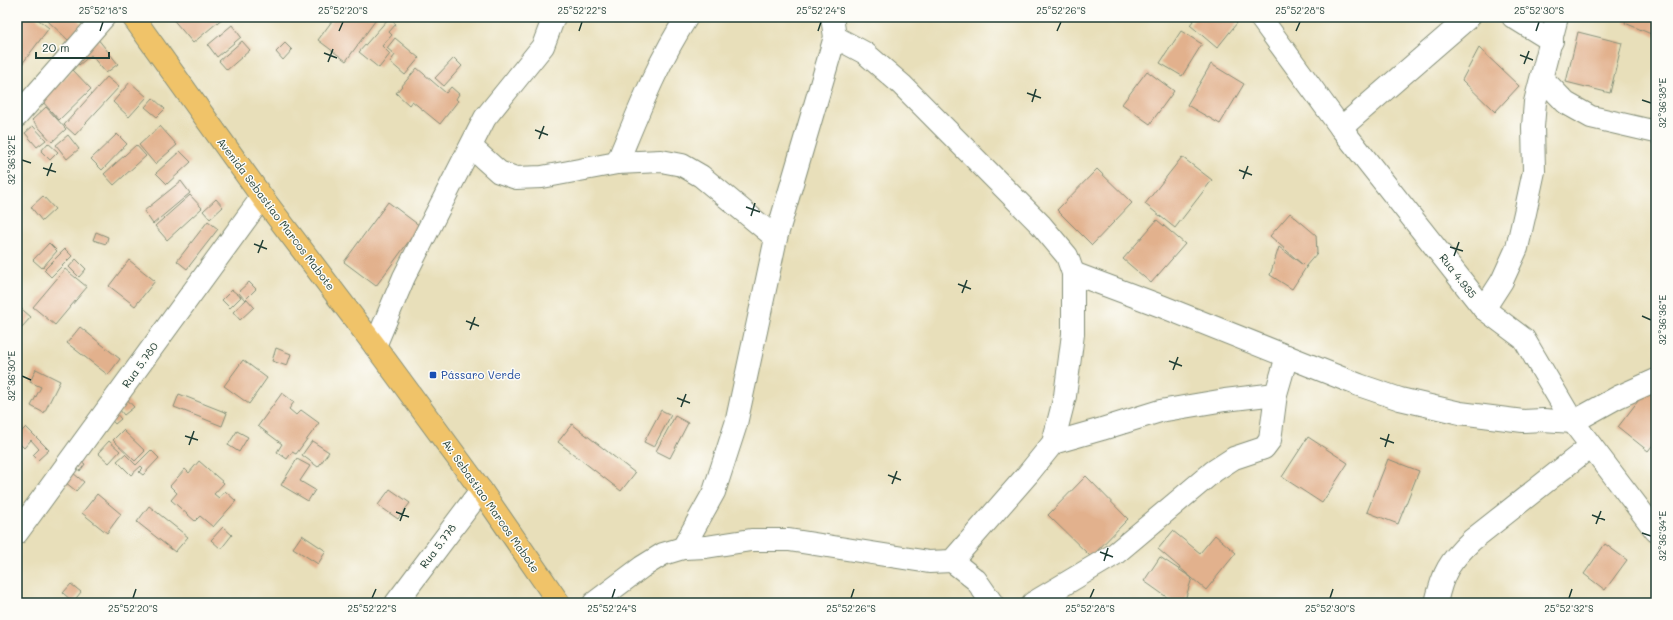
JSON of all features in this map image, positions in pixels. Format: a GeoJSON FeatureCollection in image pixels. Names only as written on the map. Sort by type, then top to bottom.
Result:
{"type":"FeatureCollection","features":[{"type":"Feature","properties":{"kind":"main road","name":"Avenida Sebastiao Marcos Mabote"},"geometry":{"type":"LineString","coordinates":[[133,17],[262,197],[422,410]]}},
{"type":"Feature","properties":{"kind":"main road","name":"Av. Sebastiao Marcos Mabote"},"geometry":{"type":"LineString","coordinates":[[422,410],[481,490],[559,603]]}},
{"type":"Feature","properties":{"kind":"street"},"geometry":{"type":"LineString","coordinates":[[17,116],[104,17]]}},
{"type":"Feature","properties":{"kind":"street"},"geometry":{"type":"LineString","coordinates":[[375,346],[404,277],[485,118],[543,46],[554,17]]}},
{"type":"Feature","properties":{"kind":"street"},"geometry":{"type":"LineString","coordinates":[[617,163],[654,76],[673,38],[687,17]]}},
{"type":"Feature","properties":{"kind":"street","name":"Rua 4.935"},"geometry":{"type":"LineString","coordinates":[[1260,17],[1341,128],[1484,309],[1524,339],[1573,422],[1656,531]]}},
{"type":"Feature","properties":{"kind":"street"},"geometry":{"type":"LineString","coordinates":[[1341,128],[1469,17]]}},
{"type":"Feature","properties":{"kind":"street"},"geometry":{"type":"LineString","coordinates":[[1513,17],[1552,41]]}},
{"type":"Feature","properties":{"kind":"street"},"geometry":{"type":"LineString","coordinates":[[1484,309],[1502,281],[1516,248],[1525,213],[1534,171],[1533,127],[1535,102],[1557,17]]}},
{"type":"Feature","properties":{"kind":"street"},"geometry":{"type":"LineString","coordinates":[[683,548],[714,492],[736,424],[776,238],[834,27],[902,85],[1041,225],[1067,256],[1073,273],[1072,334],[1064,396],[1053,443],[952,561]]}},
{"type":"Feature","properties":{"kind":"street"},"geometry":{"type":"LineString","coordinates":[[1542,78],[1566,103],[1591,117],[1656,132]]}},
{"type":"Feature","properties":{"kind":"street"},"geometry":{"type":"LineString","coordinates":[[471,147],[499,172],[516,178],[542,177],[617,163],[661,161],[682,165],[701,176],[776,238]]}},
{"type":"Feature","properties":{"kind":"street","name":"Rua 5.780"},"geometry":{"type":"LineString","coordinates":[[17,534],[262,197]]}},
{"type":"Feature","properties":{"kind":"street"},"geometry":{"type":"LineString","coordinates":[[1073,273],[1161,306],[1359,385],[1400,399],[1460,413],[1523,421],[1543,420],[1573,422],[1618,397],[1656,380]]}},
{"type":"Feature","properties":{"kind":"street"},"geometry":{"type":"LineString","coordinates":[[1033,603],[1114,554],[1214,471],[1234,458],[1264,448],[1270,440],[1276,394],[1287,356]]}},
{"type":"Feature","properties":{"kind":"street"},"geometry":{"type":"LineString","coordinates":[[1053,443],[1160,411],[1225,400],[1276,394]]}},
{"type":"Feature","properties":{"kind":"street"},"geometry":{"type":"LineString","coordinates":[[1436,603],[1441,580],[1454,557],[1472,540],[1591,446]]}},
{"type":"Feature","properties":{"kind":"street","name":"Rua 5.778"},"geometry":{"type":"LineString","coordinates":[[396,603],[481,490]]}},
{"type":"Feature","properties":{"kind":"street"},"geometry":{"type":"LineString","coordinates":[[594,603],[642,567],[663,554],[683,548],[751,540],[790,540],[929,562],[952,561],[976,580],[992,603]]}},
{"type":"Feature","properties":{"kind":"building"},"geometry":{"type":"Polygon","coordinates":[[[17,17],[35,17],[49,28],[22,64],[17,60],[17,17]]]}},
{"type":"Feature","properties":{"kind":"building"},"geometry":{"type":"Polygon","coordinates":[[[52,17],[75,17],[83,25],[68,40],[48,21],[52,17]]]}},
{"type":"Feature","properties":{"kind":"building"},"geometry":{"type":"Polygon","coordinates":[[[171,17],[224,17],[193,43],[171,17]]]}},
{"type":"Feature","properties":{"kind":"building"},"geometry":{"type":"Polygon","coordinates":[[[335,17],[378,17],[346,61],[318,40],[335,17]]]}},
{"type":"Feature","properties":{"kind":"building"},"geometry":{"type":"Polygon","coordinates":[[[1196,17],[1230,17],[1237,23],[1217,48],[1190,25],[1196,17]]]}},
{"type":"Feature","properties":{"kind":"building"},"geometry":{"type":"Polygon","coordinates":[[[1627,17],[1656,17],[1656,36],[1625,23],[1627,17]]]}},
{"type":"Feature","properties":{"kind":"building"},"geometry":{"type":"Polygon","coordinates":[[[389,18],[396,24],[389,32],[392,35],[382,46],[390,54],[379,68],[359,52],[389,18]]]}},
{"type":"Feature","properties":{"kind":"building"},"geometry":{"type":"Polygon","coordinates":[[[232,25],[241,37],[217,57],[208,45],[232,25]]]}},
{"type":"Feature","properties":{"kind":"building"},"geometry":{"type":"Polygon","coordinates":[[[1181,31],[1202,44],[1182,76],[1160,63],[1181,31]]]}},
{"type":"Feature","properties":{"kind":"building"},"geometry":{"type":"Polygon","coordinates":[[[1578,32],[1622,43],[1610,93],[1566,82],[1578,32]]]}},
{"type":"Feature","properties":{"kind":"building"},"geometry":{"type":"Polygon","coordinates":[[[97,38],[118,64],[106,73],[91,55],[79,65],[74,58],[97,38]]]}},
{"type":"Feature","properties":{"kind":"building"},"geometry":{"type":"Polygon","coordinates":[[[395,38],[419,58],[405,75],[390,62],[395,55],[387,48],[395,38]]]}},
{"type":"Feature","properties":{"kind":"building"},"geometry":{"type":"Polygon","coordinates":[[[242,41],[250,50],[227,70],[219,61],[242,41]]]}},
{"type":"Feature","properties":{"kind":"building"},"geometry":{"type":"Polygon","coordinates":[[[285,43],[292,50],[283,60],[276,52],[285,43]]]}},
{"type":"Feature","properties":{"kind":"building"},"geometry":{"type":"Polygon","coordinates":[[[1479,48],[1519,86],[1495,112],[1462,80],[1479,48]]]}},
{"type":"Feature","properties":{"kind":"building"},"geometry":{"type":"Polygon","coordinates":[[[454,58],[462,66],[444,86],[435,78],[454,58]]]}},
{"type":"Feature","properties":{"kind":"building"},"geometry":{"type":"Polygon","coordinates":[[[1211,64],[1244,84],[1220,124],[1187,105],[1211,64]]]}},
{"type":"Feature","properties":{"kind":"building"},"geometry":{"type":"Polygon","coordinates":[[[417,68],[446,93],[451,87],[459,94],[456,99],[458,101],[440,124],[412,101],[409,105],[396,93],[417,68]]]}},
{"type":"Feature","properties":{"kind":"building"},"geometry":{"type":"Polygon","coordinates":[[[73,70],[91,89],[59,120],[42,101],[73,70]]]}},
{"type":"Feature","properties":{"kind":"building"},"geometry":{"type":"Polygon","coordinates":[[[1147,71],[1174,91],[1150,124],[1122,104],[1147,71]]]}},
{"type":"Feature","properties":{"kind":"building"},"geometry":{"type":"Polygon","coordinates":[[[107,77],[119,87],[75,135],[64,125],[107,77]]]}},
{"type":"Feature","properties":{"kind":"building"},"geometry":{"type":"Polygon","coordinates":[[[130,82],[147,97],[129,117],[113,102],[130,82]]]}},
{"type":"Feature","properties":{"kind":"building"},"geometry":{"type":"Polygon","coordinates":[[[153,98],[165,109],[157,117],[145,107],[153,98]]]}},
{"type":"Feature","properties":{"kind":"building"},"geometry":{"type":"Polygon","coordinates":[[[46,107],[66,129],[52,142],[32,120],[46,107]]]}},
{"type":"Feature","properties":{"kind":"building"},"geometry":{"type":"Polygon","coordinates":[[[33,126],[46,140],[37,147],[25,133],[33,126]]]}},
{"type":"Feature","properties":{"kind":"building"},"geometry":{"type":"Polygon","coordinates":[[[160,126],[177,145],[155,164],[139,145],[160,126]]]}},
{"type":"Feature","properties":{"kind":"building"},"geometry":{"type":"Polygon","coordinates":[[[117,134],[127,144],[102,170],[91,159],[117,134]]]}},
{"type":"Feature","properties":{"kind":"building"},"geometry":{"type":"Polygon","coordinates":[[[68,135],[79,149],[67,159],[56,145],[68,135]]]}},
{"type":"Feature","properties":{"kind":"building"},"geometry":{"type":"Polygon","coordinates":[[[48,143],[58,152],[50,160],[41,151],[48,143]]]}},
{"type":"Feature","properties":{"kind":"building"},"geometry":{"type":"Polygon","coordinates":[[[136,145],[146,156],[114,185],[104,174],[136,145]]]}},
{"type":"Feature","properties":{"kind":"building"},"geometry":{"type":"Polygon","coordinates":[[[180,151],[191,162],[167,184],[156,173],[180,151]]]}},
{"type":"Feature","properties":{"kind":"building"},"geometry":{"type":"Polygon","coordinates":[[[1182,157],[1212,180],[1175,228],[1145,204],[1182,157]]]}},
{"type":"Feature","properties":{"kind":"building"},"geometry":{"type":"Polygon","coordinates":[[[1097,169],[1132,203],[1092,245],[1057,210],[1097,169]]]}},
{"type":"Feature","properties":{"kind":"building"},"geometry":{"type":"Polygon","coordinates":[[[181,181],[190,193],[153,224],[144,211],[181,181]]]}},
{"type":"Feature","properties":{"kind":"building"},"geometry":{"type":"Polygon","coordinates":[[[190,195],[202,208],[167,240],[155,226],[190,195]]]}},
{"type":"Feature","properties":{"kind":"building"},"geometry":{"type":"Polygon","coordinates":[[[43,196],[55,209],[42,221],[31,207],[43,196]]]}},
{"type":"Feature","properties":{"kind":"building"},"geometry":{"type":"Polygon","coordinates":[[[216,199],[223,207],[210,219],[203,211],[216,199]]]}},
{"type":"Feature","properties":{"kind":"building"},"geometry":{"type":"Polygon","coordinates":[[[388,202],[420,226],[376,286],[344,262],[388,202]]]}},
{"type":"Feature","properties":{"kind":"building"},"geometry":{"type":"Polygon","coordinates":[[[1290,213],[1316,235],[1317,253],[1305,267],[1307,266],[1292,289],[1270,275],[1279,247],[1303,265],[1270,236],[1290,213]]]}},
{"type":"Feature","properties":{"kind":"building"},"geometry":{"type":"Polygon","coordinates":[[[1157,220],[1185,244],[1151,283],[1123,259],[1157,220]]]}},
{"type":"Feature","properties":{"kind":"building"},"geometry":{"type":"Polygon","coordinates":[[[208,221],[218,229],[187,269],[177,261],[208,221]]]}},
{"type":"Feature","properties":{"kind":"building"},"geometry":{"type":"Polygon","coordinates":[[[96,232],[108,237],[106,244],[93,240],[96,232]]]}},
{"type":"Feature","properties":{"kind":"building"},"geometry":{"type":"Polygon","coordinates":[[[49,243],[57,251],[42,268],[33,260],[49,243]]]}},
{"type":"Feature","properties":{"kind":"building"},"geometry":{"type":"Polygon","coordinates":[[[65,249],[72,256],[51,277],[44,270],[65,249]]]}},
{"type":"Feature","properties":{"kind":"building"},"geometry":{"type":"Polygon","coordinates":[[[76,259],[86,269],[79,277],[69,267],[76,259]]]}},
{"type":"Feature","properties":{"kind":"building"},"geometry":{"type":"Polygon","coordinates":[[[129,260],[155,281],[135,306],[109,286],[129,260]]]}},
{"type":"Feature","properties":{"kind":"building"},"geometry":{"type":"Polygon","coordinates":[[[65,269],[87,287],[55,325],[33,307],[65,269]]]}},
{"type":"Feature","properties":{"kind":"building"},"geometry":{"type":"Polygon","coordinates":[[[249,282],[256,289],[245,300],[238,292],[249,282]]]}},
{"type":"Feature","properties":{"kind":"building"},"geometry":{"type":"Polygon","coordinates":[[[232,290],[241,297],[230,308],[222,300],[232,290]]]}},
{"type":"Feature","properties":{"kind":"building"},"geometry":{"type":"Polygon","coordinates":[[[247,299],[254,307],[240,320],[233,312],[247,299]]]}},
{"type":"Feature","properties":{"kind":"building"},"geometry":{"type":"Polygon","coordinates":[[[17,305],[31,317],[22,327],[17,323],[17,305]]]}},
{"type":"Feature","properties":{"kind":"building"},"geometry":{"type":"Polygon","coordinates":[[[80,327],[120,359],[108,375],[67,343],[80,327]]]}},
{"type":"Feature","properties":{"kind":"building"},"geometry":{"type":"Polygon","coordinates":[[[276,348],[291,354],[287,366],[272,361],[276,348]]]}},
{"type":"Feature","properties":{"kind":"building"},"geometry":{"type":"Polygon","coordinates":[[[243,360],[267,378],[249,404],[224,386],[243,360]]]}},
{"type":"Feature","properties":{"kind":"building"},"geometry":{"type":"Polygon","coordinates":[[[36,369],[60,381],[44,413],[31,406],[41,387],[30,382],[36,369]]]}},
{"type":"Feature","properties":{"kind":"building"},"geometry":{"type":"Polygon","coordinates":[[[1651,384],[1656,388],[1656,441],[1648,451],[1618,427],[1651,384]]]}},
{"type":"Feature","properties":{"kind":"building"},"geometry":{"type":"Polygon","coordinates":[[[282,393],[294,402],[289,409],[296,415],[301,410],[319,423],[296,454],[292,452],[287,459],[277,452],[282,444],[258,426],[282,393]]]}},
{"type":"Feature","properties":{"kind":"building"},"geometry":{"type":"Polygon","coordinates":[[[179,394],[227,413],[222,426],[174,407],[179,394]]]}},
{"type":"Feature","properties":{"kind":"building"},"geometry":{"type":"Polygon","coordinates":[[[125,397],[134,407],[124,415],[119,409],[115,412],[121,419],[115,424],[106,414],[125,397]]]}},
{"type":"Feature","properties":{"kind":"building"},"geometry":{"type":"Polygon","coordinates":[[[661,410],[671,415],[654,447],[644,442],[661,410]]]}},
{"type":"Feature","properties":{"kind":"building"},"geometry":{"type":"Polygon","coordinates":[[[675,416],[688,423],[670,458],[656,451],[675,416]]]}},
{"type":"Feature","properties":{"kind":"building"},"geometry":{"type":"Polygon","coordinates":[[[572,424],[635,473],[621,491],[558,442],[572,424]]]}},
{"type":"Feature","properties":{"kind":"building"},"geometry":{"type":"Polygon","coordinates":[[[26,427],[49,450],[38,460],[33,455],[39,449],[31,440],[24,448],[17,441],[17,436],[26,427]]]}},
{"type":"Feature","properties":{"kind":"building"},"geometry":{"type":"Polygon","coordinates":[[[123,430],[145,451],[135,461],[113,440],[123,430]]]}},
{"type":"Feature","properties":{"kind":"building"},"geometry":{"type":"Polygon","coordinates":[[[237,431],[248,437],[239,452],[228,445],[237,431]]]}},
{"type":"Feature","properties":{"kind":"building"},"geometry":{"type":"Polygon","coordinates":[[[1308,437],[1348,463],[1322,503],[1282,477],[1308,437]]]}},
{"type":"Feature","properties":{"kind":"building"},"geometry":{"type":"Polygon","coordinates":[[[109,441],[120,451],[109,463],[98,453],[109,441]]]}},
{"type":"Feature","properties":{"kind":"building"},"geometry":{"type":"Polygon","coordinates":[[[312,441],[329,452],[318,467],[302,455],[312,441]]]}},
{"type":"Feature","properties":{"kind":"building"},"geometry":{"type":"Polygon","coordinates":[[[151,450],[159,458],[143,475],[139,472],[143,468],[141,466],[131,475],[117,461],[125,454],[136,465],[151,450]]]}},
{"type":"Feature","properties":{"kind":"building"},"geometry":{"type":"Polygon","coordinates":[[[75,457],[85,464],[80,471],[71,464],[75,457]]]}},
{"type":"Feature","properties":{"kind":"building"},"geometry":{"type":"Polygon","coordinates":[[[297,459],[310,466],[300,481],[315,490],[308,501],[281,485],[297,459]]]}},
{"type":"Feature","properties":{"kind":"building"},"geometry":{"type":"Polygon","coordinates":[[[1388,459],[1419,471],[1398,524],[1367,512],[1388,459]]]}},
{"type":"Feature","properties":{"kind":"building"},"geometry":{"type":"Polygon","coordinates":[[[199,461],[224,483],[214,494],[219,498],[225,491],[236,501],[213,527],[200,516],[195,521],[171,500],[177,493],[170,486],[185,469],[189,473],[199,461]]]}},
{"type":"Feature","properties":{"kind":"building"},"geometry":{"type":"Polygon","coordinates":[[[73,473],[84,482],[76,491],[65,482],[73,473]]]}},
{"type":"Feature","properties":{"kind":"building"},"geometry":{"type":"Polygon","coordinates":[[[1086,476],[1128,519],[1091,557],[1048,515],[1086,476]]]}},
{"type":"Feature","properties":{"kind":"building"},"geometry":{"type":"Polygon","coordinates":[[[390,489],[410,503],[398,519],[378,505],[390,489]]]}},
{"type":"Feature","properties":{"kind":"building"},"geometry":{"type":"Polygon","coordinates":[[[97,494],[121,514],[107,533],[82,513],[97,494]]]}},
{"type":"Feature","properties":{"kind":"building"},"geometry":{"type":"Polygon","coordinates":[[[149,506],[188,537],[175,552],[137,522],[149,506]]]}},
{"type":"Feature","properties":{"kind":"building"},"geometry":{"type":"Polygon","coordinates":[[[223,527],[232,535],[221,549],[211,540],[223,527]]]}},
{"type":"Feature","properties":{"kind":"building"},"geometry":{"type":"Polygon","coordinates":[[[1173,531],[1200,553],[1215,535],[1236,553],[1206,590],[1158,549],[1173,531]]]}},
{"type":"Feature","properties":{"kind":"building"},"geometry":{"type":"Polygon","coordinates":[[[302,535],[326,551],[318,564],[293,548],[302,535]]]}},
{"type":"Feature","properties":{"kind":"building"},"geometry":{"type":"Polygon","coordinates":[[[1605,544],[1627,560],[1605,590],[1584,574],[1605,544]]]}},
{"type":"Feature","properties":{"kind":"building"},"geometry":{"type":"Polygon","coordinates":[[[1160,557],[1192,578],[1184,603],[1175,603],[1144,581],[1160,557]]]}},
{"type":"Feature","properties":{"kind":"building"},"geometry":{"type":"Polygon","coordinates":[[[71,584],[81,592],[73,602],[63,593],[71,584]]]}},
{"type":"Feature","properties":{"kind":"place","name":"Pássaro Verde"},"geometry":{"type":"Point","coordinates":[433,375]}}]}
